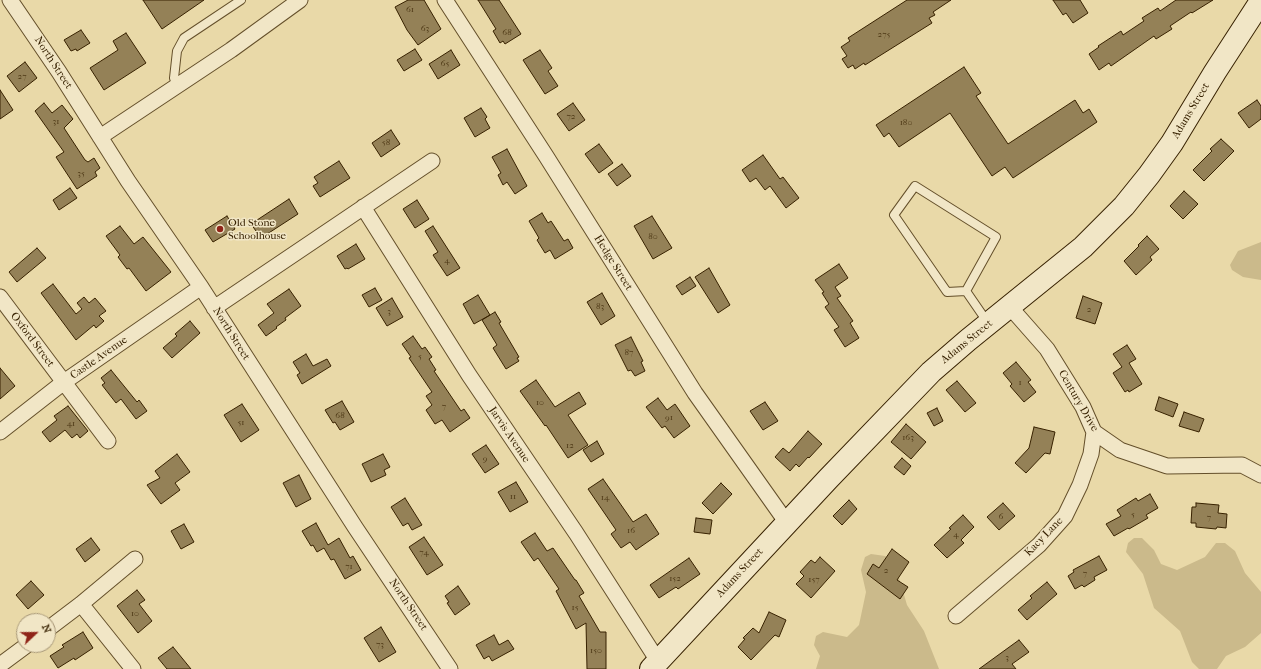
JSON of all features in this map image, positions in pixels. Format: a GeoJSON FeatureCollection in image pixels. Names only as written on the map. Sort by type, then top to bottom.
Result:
{"type":"FeatureCollection","features":[{"type":"Feature","properties":{"kind":"main road","name":"Adams Street"},"geometry":{"type":"LineString","coordinates":[[655,665],[920,383],[948,357],[1097,234],[1137,190],[1172,144],[1215,72],[1261,1]]}},
{"type":"Feature","properties":{"kind":"street","name":"North Street"},"geometry":{"type":"LineString","coordinates":[[10,0],[59,72],[128,181],[201,287],[355,527],[450,669]]}},
{"type":"Feature","properties":{"kind":"street"},"geometry":{"type":"LineString","coordinates":[[100,137],[231,50],[300,0]]}},
{"type":"Feature","properties":{"kind":"street","name":"Hedge Street"},"geometry":{"type":"LineString","coordinates":[[445,0],[695,393],[787,523]]}},
{"type":"Feature","properties":{"kind":"street"},"geometry":{"type":"LineString","coordinates":[[214,308],[432,161]]}},
{"type":"Feature","properties":{"kind":"street","name":"Jarvis Avenue"},"geometry":{"type":"LineString","coordinates":[[363,208],[468,375],[576,533],[655,665]]}},
{"type":"Feature","properties":{"kind":"street","name":"Castle Avenue"},"geometry":{"type":"LineString","coordinates":[[0,432],[64,382],[201,287]]}},
{"type":"Feature","properties":{"kind":"street","name":"Oxford Street"},"geometry":{"type":"LineString","coordinates":[[0,297],[108,440]]}},
{"type":"Feature","properties":{"kind":"street","name":"Century Drive"},"geometry":{"type":"LineString","coordinates":[[1010,307],[1047,349],[1083,407],[1094,432],[1120,450],[1167,466],[1242,465],[1261,476]]}},
{"type":"Feature","properties":{"kind":"street","name":"Kacy Lane"},"geometry":{"type":"LineString","coordinates":[[956,616],[1039,545],[1065,516],[1080,485],[1091,454],[1094,432]]}},
{"type":"Feature","properties":{"kind":"street"},"geometry":{"type":"LineString","coordinates":[[56,623],[135,559]]}},
{"type":"Feature","properties":{"kind":"street"},"geometry":{"type":"LineString","coordinates":[[81,604],[133,669]]}},
{"type":"Feature","properties":{"kind":"street"},"geometry":{"type":"LineString","coordinates":[[0,665],[16,653]]}},
{"type":"Feature","properties":{"kind":"lane"},"geometry":{"type":"LineString","coordinates":[[177,86],[174,78],[177,51],[184,38],[241,0]]}},
{"type":"Feature","properties":{"kind":"lane"},"geometry":{"type":"LineString","coordinates":[[915,186],[996,238],[966,291],[947,292],[894,215],[915,186]]}},
{"type":"Feature","properties":{"kind":"lane"},"geometry":{"type":"LineString","coordinates":[[966,291],[989,324]]}},
{"type":"Feature","properties":{"kind":"shaded area"},"geometry":{"type":"Polygon","coordinates":[[[1261,242],[1261,280],[1243,277],[1232,270],[1230,265],[1238,251],[1261,242]]]}},
{"type":"Feature","properties":{"kind":"shaded area"},"geometry":{"type":"Polygon","coordinates":[[[1134,538],[1142,538],[1154,550],[1161,564],[1177,570],[1205,557],[1216,543],[1225,543],[1235,551],[1245,573],[1261,592],[1261,633],[1245,647],[1226,656],[1217,669],[1199,669],[1192,662],[1180,631],[1154,608],[1143,574],[1126,552],[1128,543],[1134,538]]]}},
{"type":"Feature","properties":{"kind":"shaded area"},"geometry":{"type":"Polygon","coordinates":[[[871,554],[885,556],[895,564],[907,605],[924,631],[939,669],[816,669],[820,656],[814,645],[816,636],[823,632],[847,637],[859,625],[866,592],[861,570],[865,557],[871,554]]]}},
{"type":"Feature","properties":{"kind":"building"},"geometry":{"type":"Polygon","coordinates":[[[143,0],[204,0],[162,29],[143,0]]]}},
{"type":"Feature","properties":{"kind":"building"},"geometry":{"type":"Polygon","coordinates":[[[408,0],[424,0],[441,29],[418,45],[407,30],[395,7],[408,0]]]}},
{"type":"Feature","properties":{"kind":"building"},"geometry":{"type":"Polygon","coordinates":[[[478,0],[499,0],[521,34],[505,44],[503,41],[500,43],[493,31],[496,29],[478,0]]]}},
{"type":"Feature","properties":{"kind":"building"},"geometry":{"type":"Polygon","coordinates":[[[907,0],[951,0],[933,12],[935,15],[929,18],[932,23],[865,65],[864,63],[855,69],[853,65],[848,68],[842,59],[847,56],[841,47],[850,41],[848,38],[907,0]]]}},
{"type":"Feature","properties":{"kind":"building"},"geometry":{"type":"Polygon","coordinates":[[[1053,0],[1080,0],[1088,13],[1073,23],[1066,13],[1063,15],[1053,0]]]}},
{"type":"Feature","properties":{"kind":"building"},"geometry":{"type":"Polygon","coordinates":[[[1176,0],[1213,0],[1170,26],[1172,29],[1156,39],[1154,36],[1111,66],[1109,63],[1099,70],[1089,54],[1099,47],[1098,46],[1121,31],[1123,35],[1144,21],[1142,18],[1158,8],[1160,11],[1176,0]]]}},
{"type":"Feature","properties":{"kind":"building"},"geometry":{"type":"Polygon","coordinates":[[[81,30],[90,43],[77,51],[76,49],[71,51],[64,40],[81,30]]]}},
{"type":"Feature","properties":{"kind":"building"},"geometry":{"type":"Polygon","coordinates":[[[126,33],[146,63],[104,90],[90,68],[118,50],[113,41],[126,33]]]}},
{"type":"Feature","properties":{"kind":"building"},"geometry":{"type":"Polygon","coordinates":[[[415,49],[422,60],[404,71],[397,60],[415,49]]]}},
{"type":"Feature","properties":{"kind":"building"},"geometry":{"type":"Polygon","coordinates":[[[451,50],[460,65],[438,79],[429,64],[451,50]]]}},
{"type":"Feature","properties":{"kind":"building"},"geometry":{"type":"Polygon","coordinates":[[[540,50],[552,68],[548,71],[558,86],[545,94],[523,60],[540,50]]]}},
{"type":"Feature","properties":{"kind":"building"},"geometry":{"type":"Polygon","coordinates":[[[25,62],[37,78],[19,92],[7,76],[25,62]]]}},
{"type":"Feature","properties":{"kind":"building"},"geometry":{"type":"Polygon","coordinates":[[[964,67],[981,93],[976,96],[1008,144],[1075,100],[1083,113],[1089,109],[1097,122],[1013,178],[1005,167],[992,176],[950,113],[899,147],[889,133],[884,137],[876,125],[964,67]]]}},
{"type":"Feature","properties":{"kind":"building"},"geometry":{"type":"Polygon","coordinates":[[[0,90],[13,110],[0,119],[0,90]]]}},
{"type":"Feature","properties":{"kind":"building"},"geometry":{"type":"Polygon","coordinates":[[[1257,100],[1261,106],[1261,119],[1249,128],[1238,113],[1257,100]]]}},
{"type":"Feature","properties":{"kind":"building"},"geometry":{"type":"Polygon","coordinates":[[[44,103],[52,113],[62,105],[73,119],[64,128],[85,160],[88,162],[94,158],[100,168],[95,172],[97,176],[77,189],[56,157],[64,152],[35,111],[44,103]]]}},
{"type":"Feature","properties":{"kind":"building"},"geometry":{"type":"Polygon","coordinates":[[[573,103],[585,120],[569,131],[557,114],[573,103]]]}},
{"type":"Feature","properties":{"kind":"building"},"geometry":{"type":"Polygon","coordinates":[[[481,108],[487,117],[485,119],[490,128],[475,137],[464,118],[481,108]]]}},
{"type":"Feature","properties":{"kind":"building"},"geometry":{"type":"Polygon","coordinates":[[[391,130],[400,144],[381,157],[372,143],[391,130]]]}},
{"type":"Feature","properties":{"kind":"building"},"geometry":{"type":"Polygon","coordinates":[[[1221,139],[1234,151],[1204,181],[1193,170],[1212,151],[1210,149],[1221,139]]]}},
{"type":"Feature","properties":{"kind":"building"},"geometry":{"type":"Polygon","coordinates":[[[599,144],[613,163],[599,173],[585,154],[599,144]]]}},
{"type":"Feature","properties":{"kind":"building"},"geometry":{"type":"Polygon","coordinates":[[[507,149],[527,186],[515,194],[507,182],[503,185],[498,175],[501,173],[492,157],[507,149]]]}},
{"type":"Feature","properties":{"kind":"building"},"geometry":{"type":"Polygon","coordinates":[[[763,155],[780,179],[783,177],[799,198],[786,208],[770,186],[765,190],[756,178],[750,182],[742,170],[763,155]]]}},
{"type":"Feature","properties":{"kind":"building"},"geometry":{"type":"Polygon","coordinates":[[[339,161],[350,178],[320,197],[313,186],[318,183],[314,177],[339,161]]]}},
{"type":"Feature","properties":{"kind":"building"},"geometry":{"type":"Polygon","coordinates":[[[622,164],[631,176],[617,186],[608,174],[622,164]]]}},
{"type":"Feature","properties":{"kind":"building"},"geometry":{"type":"Polygon","coordinates":[[[70,188],[77,198],[59,210],[53,200],[70,188]]]}},
{"type":"Feature","properties":{"kind":"building"},"geometry":{"type":"Polygon","coordinates":[[[1184,191],[1198,204],[1183,219],[1170,206],[1184,191]]]}},
{"type":"Feature","properties":{"kind":"building"},"geometry":{"type":"Polygon","coordinates":[[[289,199],[298,214],[261,238],[251,224],[289,199]]]}},
{"type":"Feature","properties":{"kind":"building"},"geometry":{"type":"Polygon","coordinates":[[[417,200],[429,219],[415,228],[403,209],[417,200]]]}},
{"type":"Feature","properties":{"kind":"building"},"geometry":{"type":"Polygon","coordinates":[[[542,213],[548,223],[551,221],[564,241],[568,239],[573,248],[555,259],[550,250],[545,253],[537,240],[539,238],[529,221],[542,213]]]}},
{"type":"Feature","properties":{"kind":"building","name":"Old Stone Schoolhouse"},"geometry":{"type":"Polygon","coordinates":[[[227,216],[235,229],[213,242],[205,230],[227,216]]]}},
{"type":"Feature","properties":{"kind":"building"},"geometry":{"type":"Polygon","coordinates":[[[652,216],[672,248],[653,259],[634,226],[652,216]]]}},
{"type":"Feature","properties":{"kind":"building"},"geometry":{"type":"Polygon","coordinates":[[[120,226],[134,244],[143,237],[171,272],[146,291],[129,268],[127,269],[118,257],[120,255],[106,236],[120,226]]]}},
{"type":"Feature","properties":{"kind":"building"},"geometry":{"type":"Polygon","coordinates":[[[433,226],[460,268],[447,276],[433,255],[438,252],[425,231],[433,226]]]}},
{"type":"Feature","properties":{"kind":"building"},"geometry":{"type":"Polygon","coordinates":[[[1147,236],[1159,249],[1150,257],[1152,260],[1136,275],[1124,261],[1147,236]]]}},
{"type":"Feature","properties":{"kind":"building"},"geometry":{"type":"Polygon","coordinates":[[[356,244],[365,259],[348,269],[345,269],[337,256],[356,244]]]}},
{"type":"Feature","properties":{"kind":"building"},"geometry":{"type":"Polygon","coordinates":[[[37,248],[46,258],[17,282],[9,272],[37,248]]]}},
{"type":"Feature","properties":{"kind":"building"},"geometry":{"type":"Polygon","coordinates":[[[839,264],[848,278],[835,287],[841,296],[837,298],[853,321],[850,323],[859,338],[845,347],[834,330],[839,327],[825,307],[829,304],[822,293],[824,292],[815,280],[839,264]]]}},
{"type":"Feature","properties":{"kind":"building"},"geometry":{"type":"Polygon","coordinates":[[[709,268],[730,305],[718,313],[695,277],[709,268]]]}},
{"type":"Feature","properties":{"kind":"building"},"geometry":{"type":"Polygon","coordinates":[[[690,277],[696,286],[682,295],[676,286],[690,277]]]}},
{"type":"Feature","properties":{"kind":"building"},"geometry":{"type":"Polygon","coordinates":[[[53,284],[76,314],[82,309],[77,303],[84,297],[89,303],[95,298],[106,311],[99,316],[104,321],[96,328],[94,325],[76,340],[41,293],[53,284]]]}},
{"type":"Feature","properties":{"kind":"building"},"geometry":{"type":"Polygon","coordinates":[[[375,288],[382,300],[369,307],[362,295],[375,288]]]}},
{"type":"Feature","properties":{"kind":"building"},"geometry":{"type":"Polygon","coordinates":[[[289,289],[301,306],[285,318],[286,320],[266,336],[258,325],[274,313],[267,304],[289,289]]]}},
{"type":"Feature","properties":{"kind":"building"},"geometry":{"type":"Polygon","coordinates":[[[602,293],[615,316],[601,325],[587,302],[602,293]]]}},
{"type":"Feature","properties":{"kind":"building"},"geometry":{"type":"Polygon","coordinates":[[[478,295],[490,315],[474,324],[463,304],[478,295]]]}},
{"type":"Feature","properties":{"kind":"building"},"geometry":{"type":"Polygon","coordinates":[[[1083,296],[1102,303],[1095,324],[1076,318],[1083,296]]]}},
{"type":"Feature","properties":{"kind":"building"},"geometry":{"type":"Polygon","coordinates":[[[392,298],[403,317],[387,326],[376,308],[392,298]]]}},
{"type":"Feature","properties":{"kind":"building"},"geometry":{"type":"Polygon","coordinates":[[[495,312],[501,322],[499,323],[519,357],[517,358],[519,361],[506,369],[493,348],[497,345],[482,320],[495,312]]]}},
{"type":"Feature","properties":{"kind":"building"},"geometry":{"type":"Polygon","coordinates":[[[190,321],[200,333],[172,358],[163,348],[177,336],[175,334],[190,321]]]}},
{"type":"Feature","properties":{"kind":"building"},"geometry":{"type":"Polygon","coordinates":[[[413,336],[422,349],[425,347],[432,357],[429,359],[436,370],[434,371],[461,411],[464,409],[470,418],[450,432],[442,420],[435,424],[426,410],[432,405],[426,396],[432,392],[409,358],[411,357],[402,344],[413,336]]]}},
{"type":"Feature","properties":{"kind":"building"},"geometry":{"type":"Polygon","coordinates":[[[631,337],[643,361],[641,362],[645,371],[635,376],[631,370],[628,371],[615,345],[631,337]]]}},
{"type":"Feature","properties":{"kind":"building"},"geometry":{"type":"Polygon","coordinates":[[[1127,345],[1136,359],[1129,363],[1142,384],[1129,392],[1128,390],[1125,392],[1113,373],[1122,367],[1113,354],[1127,345]]]}},
{"type":"Feature","properties":{"kind":"building"},"geometry":{"type":"Polygon","coordinates":[[[306,354],[313,366],[327,359],[331,366],[302,384],[297,375],[300,373],[293,362],[306,354]]]}},
{"type":"Feature","properties":{"kind":"building"},"geometry":{"type":"Polygon","coordinates":[[[1016,362],[1031,380],[1028,382],[1036,392],[1024,402],[1010,386],[1012,384],[1003,373],[1016,362]]]}},
{"type":"Feature","properties":{"kind":"building"},"geometry":{"type":"Polygon","coordinates":[[[0,368],[15,386],[0,399],[0,368]]]}},
{"type":"Feature","properties":{"kind":"building"},"geometry":{"type":"Polygon","coordinates":[[[111,370],[137,402],[139,400],[147,411],[136,419],[121,399],[116,403],[102,385],[105,383],[101,378],[111,370]]]}},
{"type":"Feature","properties":{"kind":"building"},"geometry":{"type":"Polygon","coordinates":[[[536,380],[555,407],[579,392],[586,404],[568,415],[588,445],[568,458],[546,425],[545,426],[520,391],[536,380]]]}},
{"type":"Feature","properties":{"kind":"building"},"geometry":{"type":"Polygon","coordinates":[[[957,381],[976,403],[965,412],[946,390],[957,381]]]}},
{"type":"Feature","properties":{"kind":"building"},"geometry":{"type":"Polygon","coordinates":[[[1159,397],[1178,404],[1173,417],[1155,410],[1159,397]]]}},
{"type":"Feature","properties":{"kind":"building"},"geometry":{"type":"Polygon","coordinates":[[[658,398],[667,410],[675,404],[690,426],[674,438],[665,426],[662,428],[646,407],[658,398]]]}},
{"type":"Feature","properties":{"kind":"building"},"geometry":{"type":"Polygon","coordinates":[[[342,401],[354,422],[340,430],[335,422],[333,423],[325,410],[342,401]]]}},
{"type":"Feature","properties":{"kind":"building"},"geometry":{"type":"Polygon","coordinates":[[[765,402],[778,421],[763,430],[750,411],[765,402]]]}},
{"type":"Feature","properties":{"kind":"building"},"geometry":{"type":"Polygon","coordinates":[[[242,404],[259,430],[241,442],[224,415],[242,404]]]}},
{"type":"Feature","properties":{"kind":"building"},"geometry":{"type":"Polygon","coordinates":[[[68,406],[88,431],[80,438],[77,434],[72,438],[65,430],[50,442],[42,432],[57,420],[54,416],[68,406]]]}},
{"type":"Feature","properties":{"kind":"building"},"geometry":{"type":"Polygon","coordinates":[[[937,408],[943,421],[934,426],[927,413],[937,408]]]}},
{"type":"Feature","properties":{"kind":"building"},"geometry":{"type":"Polygon","coordinates":[[[1184,412],[1204,419],[1199,432],[1179,426],[1184,412]]]}},
{"type":"Feature","properties":{"kind":"building"},"geometry":{"type":"Polygon","coordinates":[[[906,424],[926,442],[911,459],[891,442],[906,424]]]}},
{"type":"Feature","properties":{"kind":"building"},"geometry":{"type":"Polygon","coordinates":[[[1034,427],[1055,432],[1050,454],[1045,453],[1026,473],[1015,463],[1029,448],[1034,427]]]}},
{"type":"Feature","properties":{"kind":"building"},"geometry":{"type":"Polygon","coordinates":[[[808,431],[822,444],[799,467],[796,464],[790,471],[775,457],[783,448],[789,453],[808,431]]]}},
{"type":"Feature","properties":{"kind":"building"},"geometry":{"type":"Polygon","coordinates":[[[597,441],[604,454],[591,462],[583,450],[597,441]]]}},
{"type":"Feature","properties":{"kind":"building"},"geometry":{"type":"Polygon","coordinates":[[[486,445],[499,464],[485,473],[472,454],[486,445]]]}},
{"type":"Feature","properties":{"kind":"building"},"geometry":{"type":"Polygon","coordinates":[[[177,454],[190,472],[175,483],[180,490],[161,504],[147,485],[160,478],[155,471],[177,454]]]}},
{"type":"Feature","properties":{"kind":"building"},"geometry":{"type":"Polygon","coordinates":[[[383,454],[390,467],[384,470],[386,475],[371,482],[362,464],[383,454]]]}},
{"type":"Feature","properties":{"kind":"building"},"geometry":{"type":"Polygon","coordinates":[[[902,458],[911,466],[904,475],[894,467],[902,458]]]}},
{"type":"Feature","properties":{"kind":"building"},"geometry":{"type":"Polygon","coordinates":[[[299,475],[311,499],[296,507],[283,483],[299,475]]]}},
{"type":"Feature","properties":{"kind":"building"},"geometry":{"type":"Polygon","coordinates":[[[603,479],[633,522],[646,514],[659,534],[636,550],[630,542],[621,548],[611,534],[616,530],[588,489],[603,479]]]}},
{"type":"Feature","properties":{"kind":"building"},"geometry":{"type":"Polygon","coordinates":[[[516,482],[528,502],[510,512],[498,492],[516,482]]]}},
{"type":"Feature","properties":{"kind":"building"},"geometry":{"type":"Polygon","coordinates":[[[721,483],[732,494],[713,514],[702,503],[721,483]]]}},
{"type":"Feature","properties":{"kind":"building"},"geometry":{"type":"Polygon","coordinates":[[[1150,494],[1158,508],[1146,515],[1148,518],[1114,536],[1106,524],[1121,516],[1117,510],[1136,498],[1138,501],[1150,494]]]}},
{"type":"Feature","properties":{"kind":"building"},"geometry":{"type":"Polygon","coordinates":[[[405,498],[422,525],[412,530],[408,523],[403,526],[391,507],[405,498]]]}},
{"type":"Feature","properties":{"kind":"building"},"geometry":{"type":"Polygon","coordinates":[[[849,500],[857,509],[842,525],[833,516],[849,500]]]}},
{"type":"Feature","properties":{"kind":"building"},"geometry":{"type":"Polygon","coordinates":[[[1003,503],[1015,516],[999,530],[987,517],[1003,503]]]}},
{"type":"Feature","properties":{"kind":"building"},"geometry":{"type":"Polygon","coordinates":[[[1196,503],[1219,505],[1218,513],[1227,514],[1226,528],[1217,527],[1216,529],[1196,527],[1196,523],[1191,523],[1192,507],[1196,507],[1196,503]]]}},
{"type":"Feature","properties":{"kind":"building"},"geometry":{"type":"Polygon","coordinates":[[[963,515],[974,527],[961,540],[964,543],[947,558],[934,545],[963,515]]]}},
{"type":"Feature","properties":{"kind":"building"},"geometry":{"type":"Polygon","coordinates":[[[696,518],[712,520],[710,534],[694,532],[696,518]]]}},
{"type":"Feature","properties":{"kind":"building"},"geometry":{"type":"Polygon","coordinates":[[[316,523],[328,545],[339,538],[350,558],[353,556],[361,570],[345,579],[334,559],[331,560],[324,548],[317,552],[313,545],[311,546],[302,531],[316,523]]]}},
{"type":"Feature","properties":{"kind":"building"},"geometry":{"type":"Polygon","coordinates":[[[184,524],[194,542],[181,549],[171,531],[184,524]]]}},
{"type":"Feature","properties":{"kind":"building"},"geometry":{"type":"Polygon","coordinates":[[[535,533],[547,551],[553,548],[576,580],[584,593],[579,596],[600,632],[606,632],[606,669],[587,669],[586,623],[576,629],[556,591],[559,589],[538,558],[534,561],[521,542],[535,533]]]}},
{"type":"Feature","properties":{"kind":"building"},"geometry":{"type":"Polygon","coordinates":[[[424,537],[443,565],[427,575],[409,547],[424,537]]]}},
{"type":"Feature","properties":{"kind":"building"},"geometry":{"type":"Polygon","coordinates":[[[91,538],[100,550],[85,562],[76,549],[91,538]]]}},
{"type":"Feature","properties":{"kind":"building"},"geometry":{"type":"Polygon","coordinates":[[[892,549],[909,562],[897,580],[908,587],[900,599],[867,574],[873,564],[879,568],[892,549]]]}},
{"type":"Feature","properties":{"kind":"building"},"geometry":{"type":"Polygon","coordinates":[[[1099,556],[1107,570],[1094,577],[1095,580],[1084,587],[1082,585],[1075,589],[1068,576],[1074,572],[1073,570],[1099,556]]]}},
{"type":"Feature","properties":{"kind":"building"},"geometry":{"type":"Polygon","coordinates":[[[820,557],[835,571],[811,598],[796,584],[804,576],[800,572],[811,560],[815,563],[820,557]]]}},
{"type":"Feature","properties":{"kind":"building"},"geometry":{"type":"Polygon","coordinates":[[[689,558],[700,574],[678,589],[676,587],[659,598],[650,585],[689,558]]]}},
{"type":"Feature","properties":{"kind":"building"},"geometry":{"type":"Polygon","coordinates":[[[31,581],[44,595],[28,609],[16,595],[31,581]]]}},
{"type":"Feature","properties":{"kind":"building"},"geometry":{"type":"Polygon","coordinates":[[[1047,582],[1057,594],[1027,620],[1018,610],[1032,598],[1030,596],[1047,582]]]}},
{"type":"Feature","properties":{"kind":"building"},"geometry":{"type":"Polygon","coordinates":[[[458,586],[470,604],[455,615],[447,603],[449,602],[445,596],[458,586]]]}},
{"type":"Feature","properties":{"kind":"building"},"geometry":{"type":"Polygon","coordinates":[[[137,590],[145,600],[139,604],[152,621],[138,633],[117,606],[137,590]]]}},
{"type":"Feature","properties":{"kind":"building"},"geometry":{"type":"Polygon","coordinates":[[[769,612],[786,620],[779,637],[775,635],[751,660],[738,647],[745,639],[743,638],[753,628],[759,633],[769,612]]]}},
{"type":"Feature","properties":{"kind":"building"},"geometry":{"type":"Polygon","coordinates":[[[381,627],[396,652],[379,662],[364,638],[381,627]]]}},
{"type":"Feature","properties":{"kind":"building"},"geometry":{"type":"Polygon","coordinates":[[[83,632],[93,648],[75,660],[74,658],[58,668],[50,656],[64,647],[62,645],[83,632]]]}},
{"type":"Feature","properties":{"kind":"building"},"geometry":{"type":"Polygon","coordinates":[[[494,635],[499,645],[508,640],[514,649],[492,661],[489,656],[484,659],[476,645],[494,635]]]}},
{"type":"Feature","properties":{"kind":"building"},"geometry":{"type":"Polygon","coordinates":[[[1019,640],[1029,652],[1012,664],[1016,669],[979,669],[1019,640]]]}},
{"type":"Feature","properties":{"kind":"building"},"geometry":{"type":"Polygon","coordinates":[[[173,647],[191,669],[167,669],[158,658],[173,647]]]}},
{"type":"Feature","properties":{"kind":"place","name":"Old Stone Schoolhouse"},"geometry":{"type":"Point","coordinates":[220,229]}}]}
